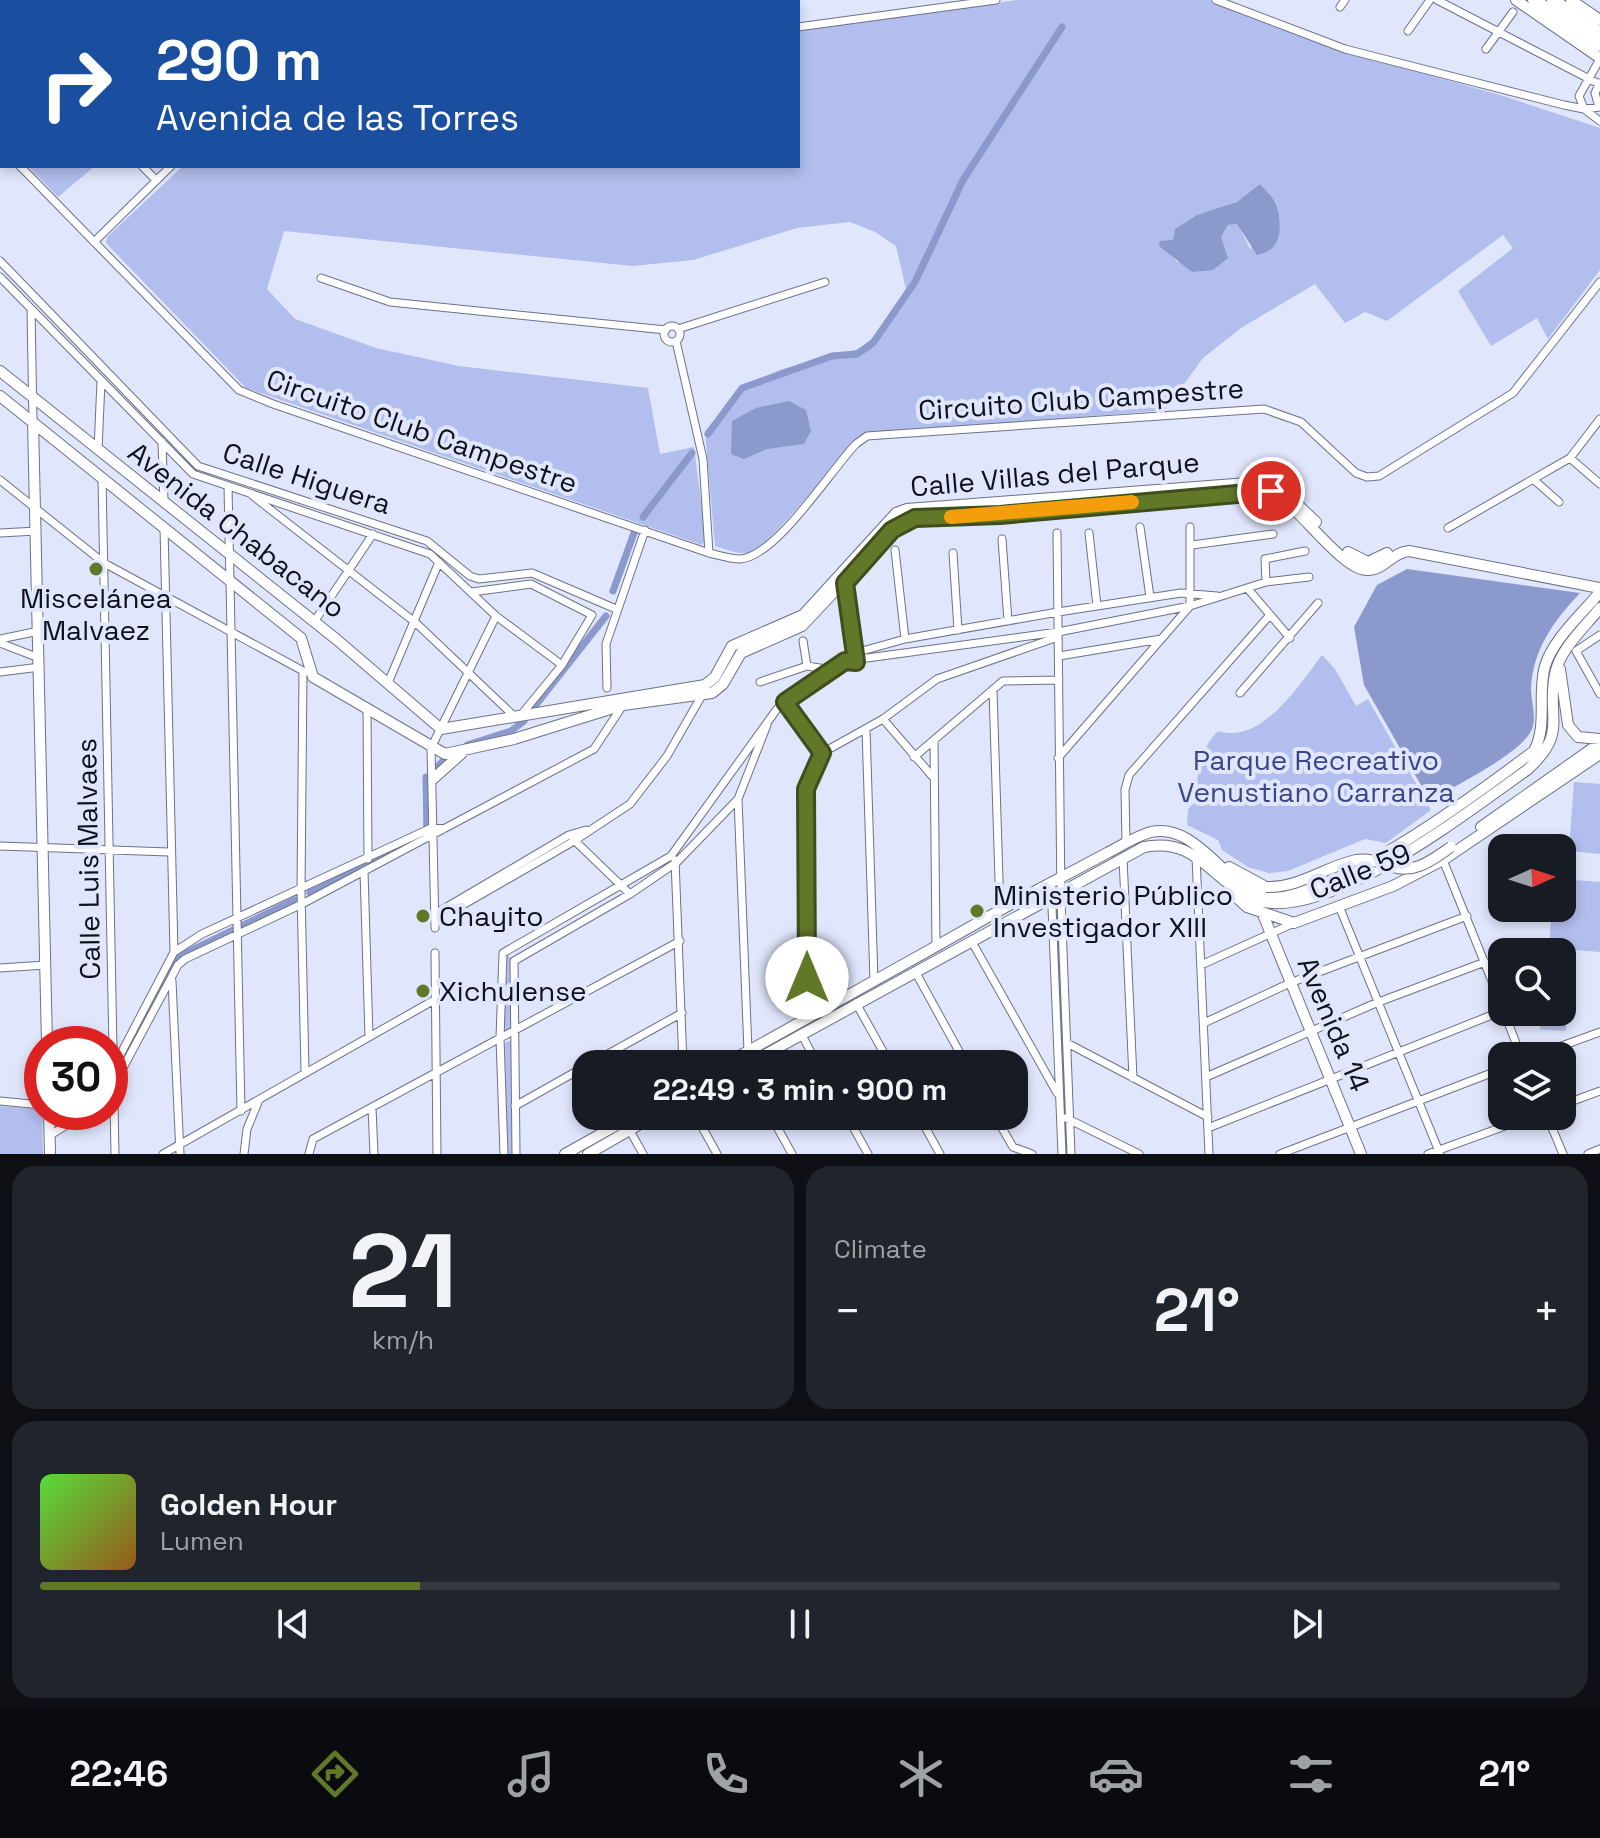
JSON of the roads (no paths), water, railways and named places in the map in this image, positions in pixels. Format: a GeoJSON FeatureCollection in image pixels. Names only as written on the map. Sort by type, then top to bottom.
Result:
{"type":"FeatureCollection","features":[{"type":"Feature","properties":{"kind":"highway"},"geometry":{"type":"LineString","coordinates":[[1534,0],[1600,45]]}},
{"type":"Feature","properties":{"kind":"highway"},"geometry":{"type":"LineString","coordinates":[[1553,0],[1600,33]]}},
{"type":"Feature","properties":{"kind":"main road"},"geometry":{"type":"LineString","coordinates":[[1516,0],[1600,59]]}},
{"type":"Feature","properties":{"kind":"main road"},"geometry":{"type":"LineString","coordinates":[[1571,0],[1600,20]]}},
{"type":"Feature","properties":{"kind":"main road","name":"Avenida Chabacano"},"geometry":{"type":"LineString","coordinates":[[0,371],[314,622],[441,729]]}},
{"type":"Feature","properties":{"kind":"main road","name":"Avenida Chabacano"},"geometry":{"type":"LineString","coordinates":[[0,396],[301,638],[308,674]]}},
{"type":"Feature","properties":{"kind":"main road"},"geometry":{"type":"LineString","coordinates":[[33,422],[47,1026]]}},
{"type":"Feature","properties":{"kind":"main road","name":"Calle Villas del Parque"},"geometry":{"type":"LineString","coordinates":[[698,692],[712,682],[732,646],[803,615],[896,513],[907,509],[1261,482],[1285,491],[1356,559],[1377,560],[1403,546],[1461,558]]}},
{"type":"Feature","properties":{"kind":"main road","name":"Calle Villas del Parque"},"geometry":{"type":"LineString","coordinates":[[698,692],[723,684],[741,653],[802,626],[892,530],[915,518],[1000,515],[1260,491],[1276,494],[1356,568],[1375,569],[1404,551],[1600,581]]}},
{"type":"Feature","properties":{"kind":"main road","name":"Calle Villas del Parque"},"geometry":{"type":"LineString","coordinates":[[1486,562],[1587,583],[1598,597]]}},
{"type":"Feature","properties":{"kind":"main road"},"geometry":{"type":"LineString","coordinates":[[774,1050],[1144,847],[1166,844],[1196,855],[1222,880],[1253,900],[1286,906],[1364,877],[1397,860],[1546,754],[1553,738],[1555,676],[1559,661],[1598,597]]}},
{"type":"Feature","properties":{"kind":"main road"},"geometry":{"type":"LineString","coordinates":[[750,1050],[1056,880],[1152,832],[1175,834],[1256,893],[1285,894],[1352,871],[1388,852],[1534,751],[1541,733],[1545,666],[1551,653],[1598,597]]}},
{"type":"Feature","properties":{"kind":"main road"},"geometry":{"type":"LineString","coordinates":[[1559,661],[1568,725],[1578,737],[1600,741]]}},
{"type":"Feature","properties":{"kind":"main road"},"geometry":{"type":"LineString","coordinates":[[308,674],[445,754],[463,753],[623,705],[698,692]]}},
{"type":"Feature","properties":{"kind":"main road"},"geometry":{"type":"LineString","coordinates":[[441,729],[698,692]]}},
{"type":"Feature","properties":{"kind":"main road"},"geometry":{"type":"LineString","coordinates":[[1215,863],[1266,887],[1283,887],[1367,859],[1397,868],[1419,867],[1600,741]]}},
{"type":"Feature","properties":{"kind":"main road"},"geometry":{"type":"LineString","coordinates":[[434,778],[463,753]]}},
{"type":"Feature","properties":{"kind":"main road","name":"Calle 59"},"geometry":{"type":"LineString","coordinates":[[1222,880],[1247,907],[1294,923],[1405,881],[1443,860],[1600,754]]}},
{"type":"Feature","properties":{"kind":"main road","name":"Avenida 14"},"geometry":{"type":"LineString","coordinates":[[1262,912],[1361,1154]]}},
{"type":"Feature","properties":{"kind":"main road"},"geometry":{"type":"LineString","coordinates":[[49,1130],[50,1154]]}},
{"type":"Feature","properties":{"kind":"main road"},"geometry":{"type":"LineString","coordinates":[[565,1154],[608,1130]]}},
{"type":"Feature","properties":{"kind":"main road"},"geometry":{"type":"LineString","coordinates":[[588,1154],[627,1130]]}},
{"type":"Feature","properties":{"kind":"street"},"geometry":{"type":"LineString","coordinates":[[800,27],[996,0]]}},
{"type":"Feature","properties":{"kind":"street"},"geometry":{"type":"LineString","coordinates":[[1216,0],[1345,49],[1584,109],[1599,107],[1595,93],[1600,84],[1437,0]]}},
{"type":"Feature","properties":{"kind":"street"},"geometry":{"type":"LineString","coordinates":[[1408,31],[1430,0]]}},
{"type":"Feature","properties":{"kind":"street"},"geometry":{"type":"LineString","coordinates":[[1486,49],[1513,12]]}},
{"type":"Feature","properties":{"kind":"street"},"geometry":{"type":"LineString","coordinates":[[1600,59],[1579,96],[1584,109],[1600,121]]}},
{"type":"Feature","properties":{"kind":"street","name":"Circuito Club Campestre"},"geometry":{"type":"LineString","coordinates":[[22,168],[247,394],[709,553],[740,559],[757,554],[774,541],[856,444],[867,436],[1264,409],[1301,422],[1356,473],[1367,477],[1379,476],[1513,393],[1600,282]]}},
{"type":"Feature","properties":{"kind":"street"},"geometry":{"type":"LineString","coordinates":[[144,168],[156,180]]}},
{"type":"Feature","properties":{"kind":"street"},"geometry":{"type":"LineString","coordinates":[[94,242],[169,168]]}},
{"type":"Feature","properties":{"kind":"street","name":"Calle Higuera"},"geometry":{"type":"LineString","coordinates":[[0,261],[198,466],[427,541],[470,576],[479,579],[532,573],[616,609]]}},
{"type":"Feature","properties":{"kind":"street","name":"Calle Higuera"},"geometry":{"type":"LineString","coordinates":[[0,277],[193,474],[430,554],[496,616],[562,665]]}},
{"type":"Feature","properties":{"kind":"street"},"geometry":{"type":"LineString","coordinates":[[321,278],[390,302],[666,330],[672,326],[678,329],[825,282]]}},
{"type":"Feature","properties":{"kind":"street"},"geometry":{"type":"LineString","coordinates":[[31,309],[33,422]]}},
{"type":"Feature","properties":{"kind":"street"},"geometry":{"type":"LineString","coordinates":[[678,329],[680,334],[676,341],[703,459],[709,553]]}},
{"type":"Feature","properties":{"kind":"street"},"geometry":{"type":"LineString","coordinates":[[666,330],[667,340],[676,341]]}},
{"type":"Feature","properties":{"kind":"street"},"geometry":{"type":"LineString","coordinates":[[98,450],[101,381]]}},
{"type":"Feature","properties":{"kind":"street"},"geometry":{"type":"LineString","coordinates":[[1448,528],[1570,458],[1600,419]]}},
{"type":"Feature","properties":{"kind":"street"},"geometry":{"type":"LineString","coordinates":[[1592,429],[1600,435]]}},
{"type":"Feature","properties":{"kind":"street"},"geometry":{"type":"LineString","coordinates":[[162,442],[164,502]]}},
{"type":"Feature","properties":{"kind":"street"},"geometry":{"type":"LineString","coordinates":[[1570,458],[1600,484]]}},
{"type":"Feature","properties":{"kind":"street","name":"Calle Luis Malvaes"},"geometry":{"type":"LineString","coordinates":[[102,478],[112,1026]]}},
{"type":"Feature","properties":{"kind":"street"},"geometry":{"type":"LineString","coordinates":[[1533,479],[1559,502]]}},
{"type":"Feature","properties":{"kind":"street"},"geometry":{"type":"LineString","coordinates":[[0,480],[104,563],[308,674],[301,891],[305,1071]]}},
{"type":"Feature","properties":{"kind":"street"},"geometry":{"type":"LineString","coordinates":[[228,486],[232,557],[235,920],[241,1111]]}},
{"type":"Feature","properties":{"kind":"street"},"geometry":{"type":"LineString","coordinates":[[248,493],[416,623],[518,717],[562,665],[592,615],[531,584],[472,592]]}},
{"type":"Feature","properties":{"kind":"street"},"geometry":{"type":"LineString","coordinates":[[1140,527],[1150,597]]}},
{"type":"Feature","properties":{"kind":"street"},"geometry":{"type":"LineString","coordinates":[[1058,758],[1190,606],[1190,527]]}},
{"type":"Feature","properties":{"kind":"street"},"geometry":{"type":"LineString","coordinates":[[128,1050],[174,952],[169,852],[164,528]]}},
{"type":"Feature","properties":{"kind":"street"},"geometry":{"type":"LineString","coordinates":[[607,688],[606,644],[645,530]]}},
{"type":"Feature","properties":{"kind":"street"},"geometry":{"type":"LineString","coordinates":[[0,533],[37,531]]}},
{"type":"Feature","properties":{"kind":"street"},"geometry":{"type":"LineString","coordinates":[[1057,533],[1059,680],[1056,895],[1062,1154]]}},
{"type":"Feature","properties":{"kind":"street"},"geometry":{"type":"LineString","coordinates":[[1089,533],[1097,606]]}},
{"type":"Feature","properties":{"kind":"street"},"geometry":{"type":"LineString","coordinates":[[314,622],[373,534]]}},
{"type":"Feature","properties":{"kind":"street"},"geometry":{"type":"LineString","coordinates":[[1192,545],[1273,534]]}},
{"type":"Feature","properties":{"kind":"street"},"geometry":{"type":"LineString","coordinates":[[1002,539],[1008,621]]}},
{"type":"Feature","properties":{"kind":"street"},"geometry":{"type":"LineString","coordinates":[[895,550],[905,639]]}},
{"type":"Feature","properties":{"kind":"street"},"geometry":{"type":"LineString","coordinates":[[1266,582],[1265,559],[1305,551]]}},
{"type":"Feature","properties":{"kind":"street"},"geometry":{"type":"LineString","coordinates":[[953,553],[958,630]]}},
{"type":"Feature","properties":{"kind":"street"},"geometry":{"type":"LineString","coordinates":[[388,683],[416,623],[439,562]]}},
{"type":"Feature","properties":{"kind":"street"},"geometry":{"type":"LineString","coordinates":[[856,657],[1058,635],[1190,606],[1266,582],[1309,577]]}},
{"type":"Feature","properties":{"kind":"street"},"geometry":{"type":"LineString","coordinates":[[845,583],[856,657]]}},
{"type":"Feature","properties":{"kind":"street"},"geometry":{"type":"LineString","coordinates":[[1248,589],[1290,638]]}},
{"type":"Feature","properties":{"kind":"street"},"geometry":{"type":"LineString","coordinates":[[504,1154],[501,957],[622,885],[674,859],[769,719],[785,702],[845,661],[905,639],[1150,597],[1192,592],[1217,596]]}},
{"type":"Feature","properties":{"kind":"street"},"geometry":{"type":"LineString","coordinates":[[1240,693],[1318,603]]}},
{"type":"Feature","properties":{"kind":"street"},"geometry":{"type":"LineString","coordinates":[[435,928],[431,748],[496,616]]}},
{"type":"Feature","properties":{"kind":"street"},"geometry":{"type":"LineString","coordinates":[[1126,843],[1125,790],[1129,775],[1269,616]]}},
{"type":"Feature","properties":{"kind":"street"},"geometry":{"type":"LineString","coordinates":[[0,641],[39,631]]}},
{"type":"Feature","properties":{"kind":"street"},"geometry":{"type":"LineString","coordinates":[[1600,634],[1576,649],[1600,694]]}},
{"type":"Feature","properties":{"kind":"street"},"geometry":{"type":"LineString","coordinates":[[25,635],[25,651]]}},
{"type":"Feature","properties":{"kind":"street"},"geometry":{"type":"LineString","coordinates":[[808,1018],[806,789],[822,753],[883,719],[937,679],[1058,635]]}},
{"type":"Feature","properties":{"kind":"street"},"geometry":{"type":"LineString","coordinates":[[1059,656],[1161,639]]}},
{"type":"Feature","properties":{"kind":"street"},"geometry":{"type":"LineString","coordinates":[[0,641],[25,651],[40,662]]}},
{"type":"Feature","properties":{"kind":"street"},"geometry":{"type":"LineString","coordinates":[[803,641],[807,666]]}},
{"type":"Feature","properties":{"kind":"street"},"geometry":{"type":"LineString","coordinates":[[0,672],[40,662]]}},
{"type":"Feature","properties":{"kind":"street"},"geometry":{"type":"LineString","coordinates":[[760,682],[807,666],[832,670]]}},
{"type":"Feature","properties":{"kind":"street"},"geometry":{"type":"LineString","coordinates":[[914,757],[1007,680],[1059,680]]}},
{"type":"Feature","properties":{"kind":"street"},"geometry":{"type":"LineString","coordinates":[[993,690],[1000,911]]}},
{"type":"Feature","properties":{"kind":"street"},"geometry":{"type":"LineString","coordinates":[[435,914],[451,906],[458,898],[588,830],[630,804],[646,787],[698,692]]}},
{"type":"Feature","properties":{"kind":"street"},"geometry":{"type":"LineString","coordinates":[[785,702],[822,753]]}},
{"type":"Feature","properties":{"kind":"street"},"geometry":{"type":"LineString","coordinates":[[174,952],[202,934],[368,859],[443,829],[594,749],[623,705]]}},
{"type":"Feature","properties":{"kind":"street"},"geometry":{"type":"LineString","coordinates":[[367,708],[368,859]]}},
{"type":"Feature","properties":{"kind":"street"},"geometry":{"type":"LineString","coordinates":[[748,1050],[738,799],[769,719]]}},
{"type":"Feature","properties":{"kind":"street"},"geometry":{"type":"LineString","coordinates":[[883,719],[933,777]]}},
{"type":"Feature","properties":{"kind":"street"},"geometry":{"type":"LineString","coordinates":[[866,729],[874,981]]}},
{"type":"Feature","properties":{"kind":"street"},"geometry":{"type":"LineString","coordinates":[[934,740],[936,947]]}},
{"type":"Feature","properties":{"kind":"street"},"geometry":{"type":"LineString","coordinates":[[516,1154],[513,964],[521,956],[630,894],[674,859],[738,799]]}},
{"type":"Feature","properties":{"kind":"street"},"geometry":{"type":"LineString","coordinates":[[128,1049],[185,959],[302,904],[433,832]]}},
{"type":"Feature","properties":{"kind":"street"},"geometry":{"type":"LineString","coordinates":[[572,838],[630,894]]}},
{"type":"Feature","properties":{"kind":"street"},"geometry":{"type":"LineString","coordinates":[[0,846],[169,852]]}},
{"type":"Feature","properties":{"kind":"street"},"geometry":{"type":"LineString","coordinates":[[1196,855],[1209,1154]]}},
{"type":"Feature","properties":{"kind":"street"},"geometry":{"type":"LineString","coordinates":[[1123,858],[1133,1078]]}},
{"type":"Feature","properties":{"kind":"street"},"geometry":{"type":"LineString","coordinates":[[674,859],[683,1050]]}},
{"type":"Feature","properties":{"kind":"street"},"geometry":{"type":"LineString","coordinates":[[1443,860],[1488,970]]}},
{"type":"Feature","properties":{"kind":"street"},"geometry":{"type":"LineString","coordinates":[[364,871],[369,1037]]}},
{"type":"Feature","properties":{"kind":"street"},"geometry":{"type":"LineString","coordinates":[[1056,895],[1067,1043],[1071,1154]]}},
{"type":"Feature","properties":{"kind":"street"},"geometry":{"type":"LineString","coordinates":[[1339,906],[1357,957],[1439,1152]]}},
{"type":"Feature","properties":{"kind":"street"},"geometry":{"type":"LineString","coordinates":[[1204,1023],[1290,983],[1467,916]]}},
{"type":"Feature","properties":{"kind":"street","name":"Calle 59"},"geometry":{"type":"LineString","coordinates":[[1201,965],[1294,923]]}},
{"type":"Feature","properties":{"kind":"street"},"geometry":{"type":"LineString","coordinates":[[309,1154],[309,1143],[680,941]]}},
{"type":"Feature","properties":{"kind":"street"},"geometry":{"type":"LineString","coordinates":[[972,942],[1059,1096]]}},
{"type":"Feature","properties":{"kind":"street"},"geometry":{"type":"LineString","coordinates":[[515,946],[521,956]]}},
{"type":"Feature","properties":{"kind":"street"},"geometry":{"type":"LineString","coordinates":[[435,953],[437,1154]]}},
{"type":"Feature","properties":{"kind":"street"},"geometry":{"type":"LineString","coordinates":[[1206,1077],[1376,1003],[1485,962]]}},
{"type":"Feature","properties":{"kind":"street"},"geometry":{"type":"LineString","coordinates":[[0,968],[46,965]]}},
{"type":"Feature","properties":{"kind":"street"},"geometry":{"type":"LineString","coordinates":[[916,973],[958,1050]]}},
{"type":"Feature","properties":{"kind":"street"},"geometry":{"type":"LineString","coordinates":[[172,978],[180,1154]]}},
{"type":"Feature","properties":{"kind":"street"},"geometry":{"type":"LineString","coordinates":[[852,994],[882,1050]]}},
{"type":"Feature","properties":{"kind":"street"},"geometry":{"type":"LineString","coordinates":[[163,1154],[436,999]]}},
{"type":"Feature","properties":{"kind":"street"},"geometry":{"type":"LineString","coordinates":[[615,1050],[682,1013]]}},
{"type":"Feature","properties":{"kind":"street"},"geometry":{"type":"LineString","coordinates":[[1208,1128],[1488,1016]]}},
{"type":"Feature","properties":{"kind":"street"},"geometry":{"type":"LineString","coordinates":[[1572,1042],[1600,1032]]}},
{"type":"Feature","properties":{"kind":"street"},"geometry":{"type":"LineString","coordinates":[[802,1035],[810,1050]]}},
{"type":"Feature","properties":{"kind":"street"},"geometry":{"type":"LineString","coordinates":[[1067,1043],[1208,1117]]}},
{"type":"Feature","properties":{"kind":"street"},"geometry":{"type":"LineString","coordinates":[[515,1106],[572,1074]]}},
{"type":"Feature","properties":{"kind":"street"},"geometry":{"type":"LineString","coordinates":[[1280,1154],[1488,1075]]}},
{"type":"Feature","properties":{"kind":"street"},"geometry":{"type":"LineString","coordinates":[[1576,1100],[1600,1091]]}},
{"type":"Feature","properties":{"kind":"street"},"geometry":{"type":"LineString","coordinates":[[244,1154],[247,1129],[260,1098]]}},
{"type":"Feature","properties":{"kind":"street"},"geometry":{"type":"LineString","coordinates":[[0,1101],[24,1103]]}},
{"type":"Feature","properties":{"kind":"street"},"geometry":{"type":"LineString","coordinates":[[372,1108],[374,1154]]}},
{"type":"Feature","properties":{"kind":"street"},"geometry":{"type":"LineString","coordinates":[[1060,1118],[1070,1118],[1139,1154]]}},
{"type":"Feature","properties":{"kind":"street","name":"Calle Luis Malvaes"},"geometry":{"type":"LineString","coordinates":[[114,1130],[115,1154]]}},
{"type":"Feature","properties":{"kind":"street"},"geometry":{"type":"LineString","coordinates":[[630,1130],[643,1154]]}},
{"type":"Feature","properties":{"kind":"street"},"geometry":{"type":"LineString","coordinates":[[704,1130],[717,1154]]}},
{"type":"Feature","properties":{"kind":"street"},"geometry":{"type":"LineString","coordinates":[[779,1130],[792,1154]]}},
{"type":"Feature","properties":{"kind":"street"},"geometry":{"type":"LineString","coordinates":[[855,1130],[868,1154]]}},
{"type":"Feature","properties":{"kind":"street"},"geometry":{"type":"LineString","coordinates":[[927,1130],[940,1154]]}},
{"type":"Feature","properties":{"kind":"street"},"geometry":{"type":"LineString","coordinates":[[1003,1130],[1013,1147],[1032,1154]]}},
{"type":"Feature","properties":{"kind":"street"},"geometry":{"type":"LineString","coordinates":[[1428,1154],[1496,1130]]}},
{"type":"Feature","properties":{"kind":"street"},"geometry":{"type":"LineString","coordinates":[[1553,1130],[1563,1154]]}},
{"type":"Feature","properties":{"kind":"street"},"geometry":{"type":"LineString","coordinates":[[1588,1154],[1600,1149]]}},
{"type":"Feature","properties":{"kind":"waterway"},"geometry":{"type":"LineString","coordinates":[[708,434],[742,388],[832,356],[857,354],[873,343],[915,282],[963,180],[1062,27]]}},
{"type":"Feature","properties":{"kind":"waterway"},"geometry":{"type":"LineString","coordinates":[[643,517],[692,453]]}},
{"type":"Feature","properties":{"kind":"waterway"},"geometry":{"type":"LineString","coordinates":[[613,591],[634,533]]}},
{"type":"Feature","properties":{"kind":"waterway"},"geometry":{"type":"LineString","coordinates":[[531,711],[606,616]]}},
{"type":"Feature","properties":{"kind":"waterway"},"geometry":{"type":"LineString","coordinates":[[467,745],[511,731],[524,721]]}},
{"type":"Feature","properties":{"kind":"waterway"},"geometry":{"type":"LineString","coordinates":[[437,767],[445,759]]}},
{"type":"Feature","properties":{"kind":"waterway"},"geometry":{"type":"LineString","coordinates":[[426,777],[427,836]]}},
{"type":"Feature","properties":{"kind":"waterway"},"geometry":{"type":"LineString","coordinates":[[310,893],[387,855]]}},
{"type":"Feature","properties":{"kind":"waterway"},"geometry":{"type":"LineString","coordinates":[[146,1018],[180,956],[295,900]]}},
{"type":"Feature","properties":{"kind":"waterway"},"geometry":{"type":"LineString","coordinates":[[1056,903],[1065,1102]]}},
{"type":"Feature","properties":{"kind":"waterway"},"geometry":{"type":"LineString","coordinates":[[1066,1122],[1067,1154]]}},
{"type":"Feature","properties":{"kind":"place","name":"Miscelánea Malvaez"},"geometry":{"type":"Point","coordinates":[96,569]}},
{"type":"Feature","properties":{"kind":"place","name":"Ministerio Público Investigador XIII"},"geometry":{"type":"Point","coordinates":[977,911]}},
{"type":"Feature","properties":{"kind":"place","name":"Chayito"},"geometry":{"type":"Point","coordinates":[423,916]}},
{"type":"Feature","properties":{"kind":"place","name":"Xichulense"},"geometry":{"type":"Point","coordinates":[423,991]}},
{"type":"Feature","properties":{"kind":"park label","name":"Parque Recreativo Venustiano Carranza"},"geometry":{"type":"Point","coordinates":[1316,776]}}]}
